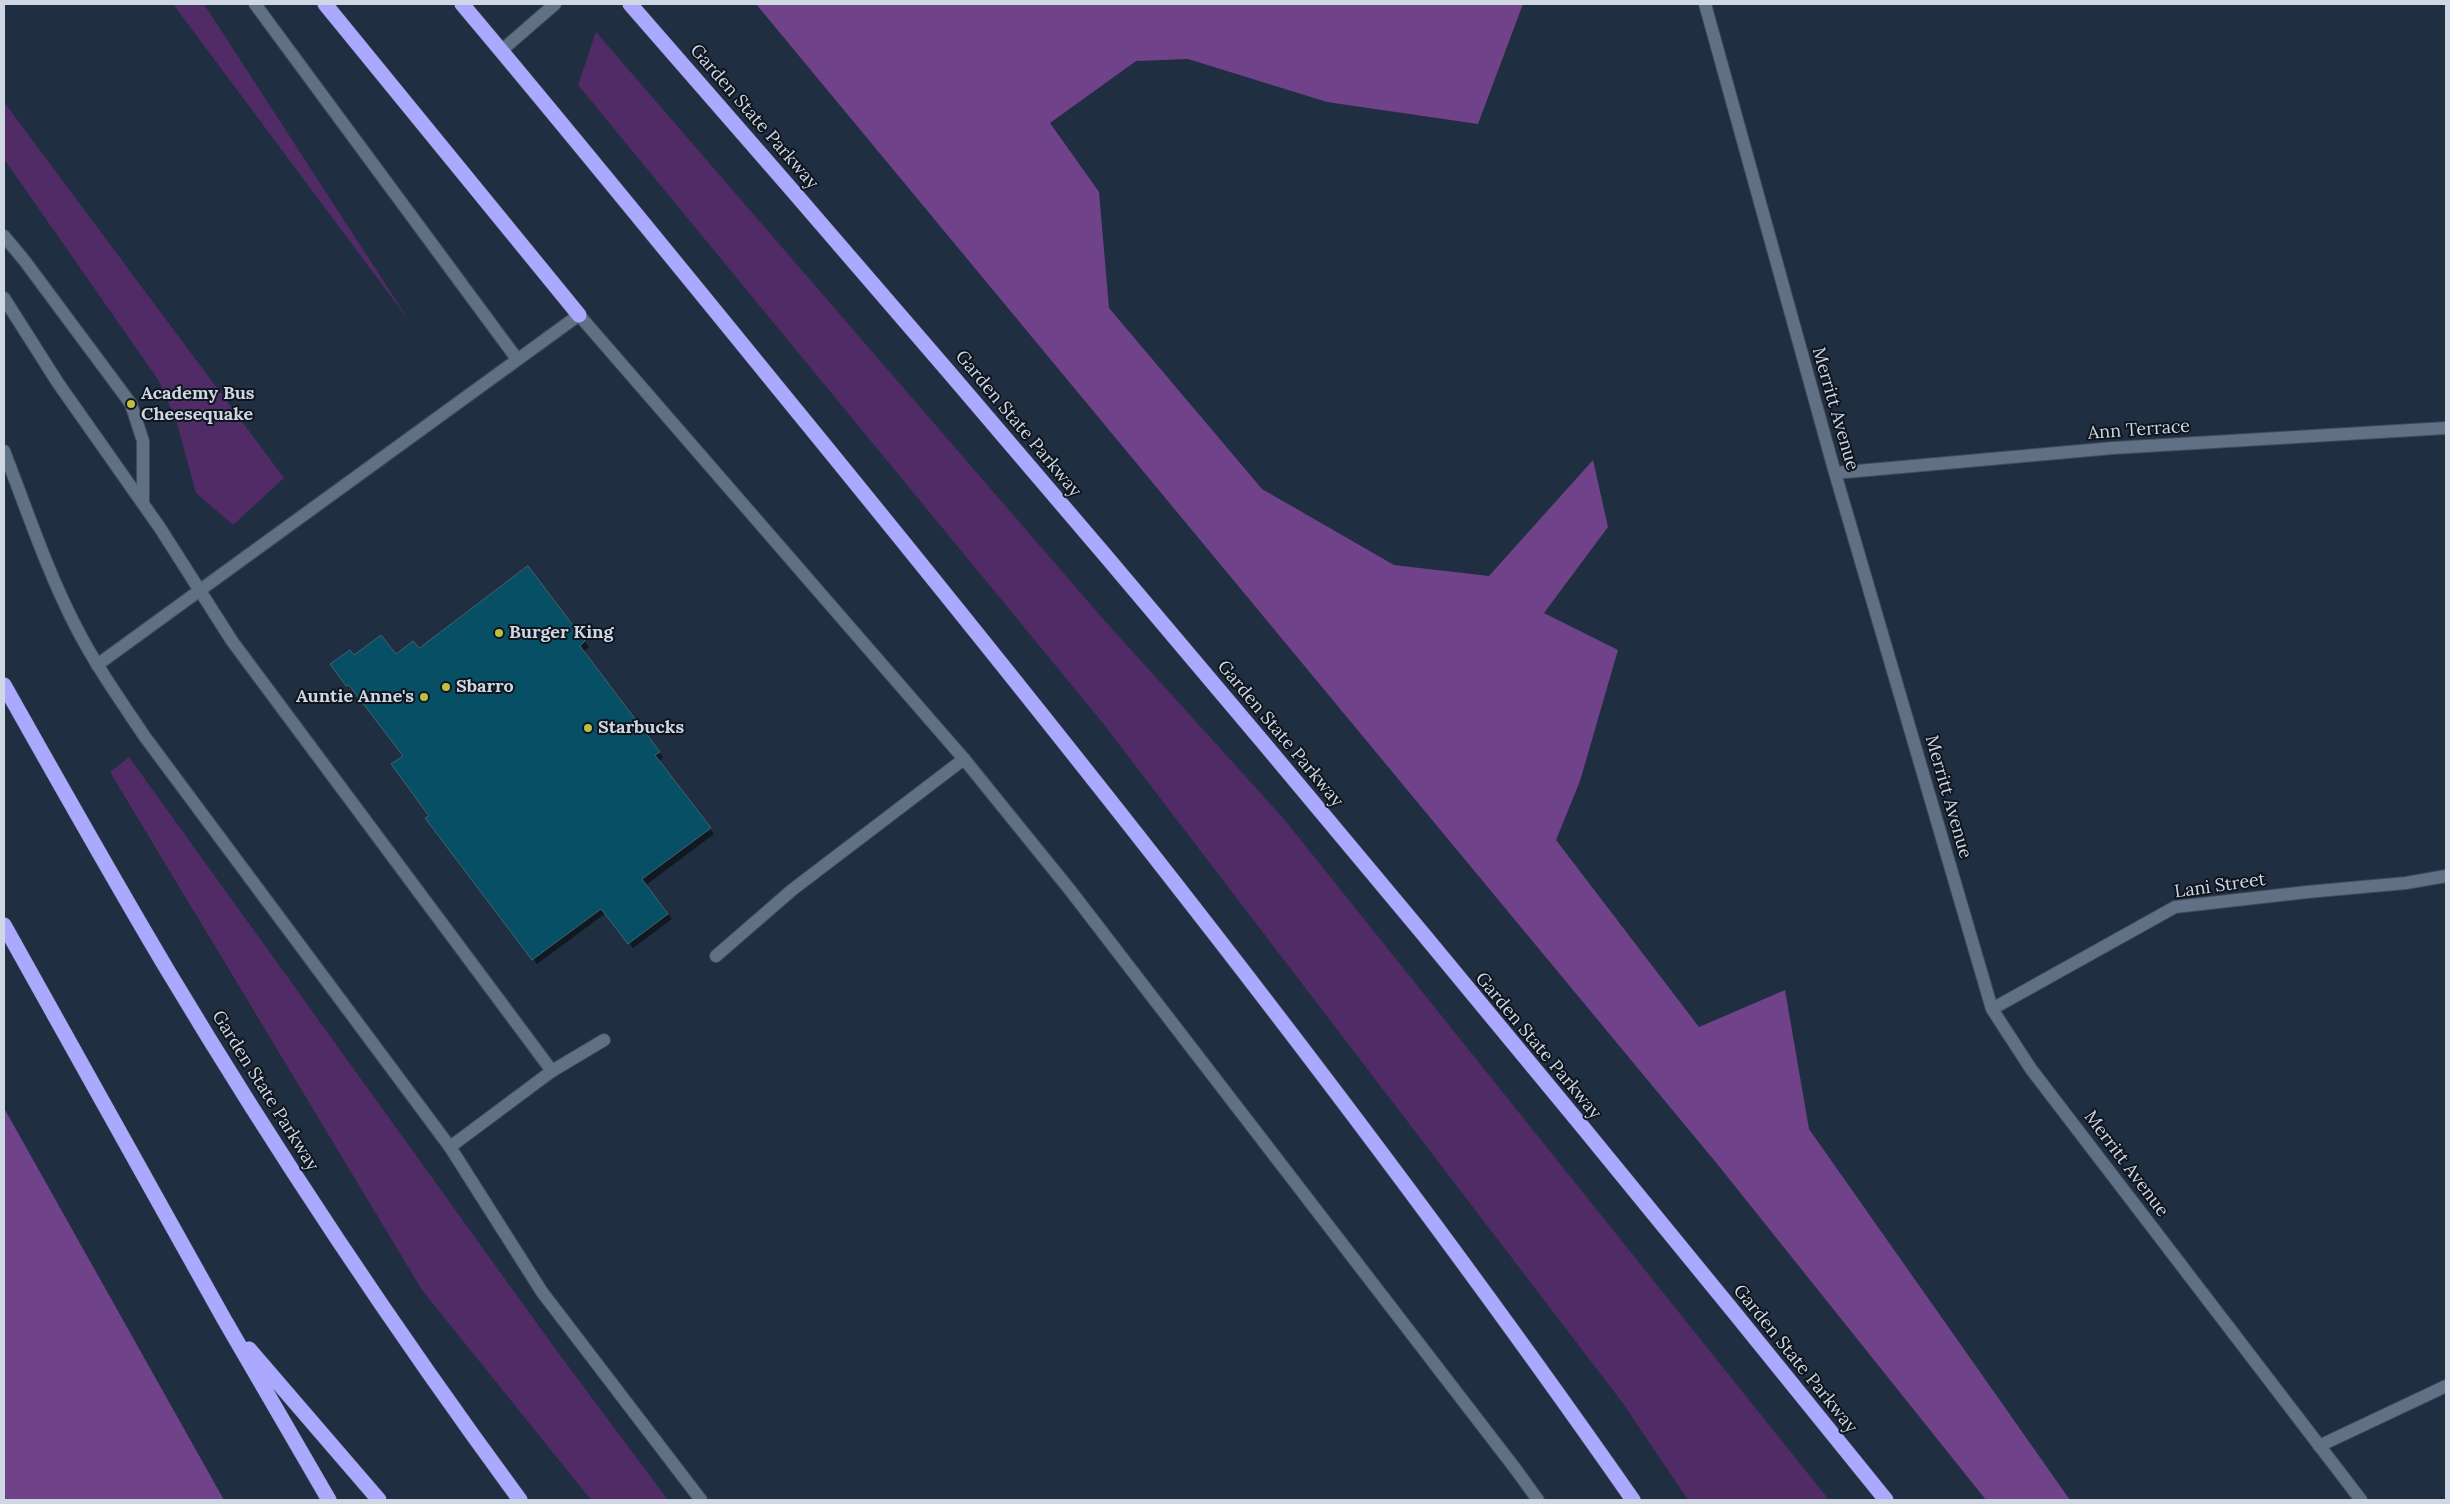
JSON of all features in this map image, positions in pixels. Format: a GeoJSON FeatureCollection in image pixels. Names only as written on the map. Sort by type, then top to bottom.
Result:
{"type":"FeatureCollection","features":[{"type":"Feature","properties":{"kind":"highway"},"geometry":{"type":"LineString","coordinates":[[325,4],[579,315]]}},
{"type":"Feature","properties":{"kind":"highway"},"geometry":{"type":"LineString","coordinates":[[462,4],[502,50],[1019,683],[1204,918],[1466,1264],[1633,1500]]}},
{"type":"Feature","properties":{"kind":"highway","name":"Garden State Parkway"},"geometry":{"type":"LineString","coordinates":[[630,4],[856,264],[1220,691],[1886,1500]]}},
{"type":"Feature","properties":{"kind":"highway","name":"Garden State Parkway"},"geometry":{"type":"LineString","coordinates":[[4,685],[164,965],[265,1126],[409,1346],[520,1500]]}},
{"type":"Feature","properties":{"kind":"highway"},"geometry":{"type":"LineString","coordinates":[[4,925],[224,1319],[330,1500]]}},
{"type":"Feature","properties":{"kind":"highway"},"geometry":{"type":"LineString","coordinates":[[224,1319],[379,1500]]}},
{"type":"Feature","properties":{"kind":"street"},"geometry":{"type":"LineString","coordinates":[[255,4],[517,359]]}},
{"type":"Feature","properties":{"kind":"street"},"geometry":{"type":"LineString","coordinates":[[502,50],[555,4]]}},
{"type":"Feature","properties":{"kind":"street","name":"Merritt Avenue"},"geometry":{"type":"LineString","coordinates":[[1705,4],[1834,473],[1992,1009],[2031,1069],[2361,1500]]}},
{"type":"Feature","properties":{"kind":"street"},"geometry":{"type":"LineString","coordinates":[[4,236],[131,404],[143,441],[143,504]]}},
{"type":"Feature","properties":{"kind":"street"},"geometry":{"type":"LineString","coordinates":[[4,298],[58,383],[143,504],[232,641],[552,1071]]}},
{"type":"Feature","properties":{"kind":"street"},"geometry":{"type":"LineString","coordinates":[[97,665],[579,315],[964,759],[1070,890],[1538,1500]]}},
{"type":"Feature","properties":{"kind":"street","name":"Ann Terrace"},"geometry":{"type":"LineString","coordinates":[[1834,473],[2113,448],[2446,428]]}},
{"type":"Feature","properties":{"kind":"street"},"geometry":{"type":"LineString","coordinates":[[4,451],[59,593],[97,665],[145,737],[450,1147],[542,1292],[701,1500]]}},
{"type":"Feature","properties":{"kind":"street"},"geometry":{"type":"LineString","coordinates":[[716,956],[792,890],[964,759]]}},
{"type":"Feature","properties":{"kind":"street","name":"Lani Street"},"geometry":{"type":"LineString","coordinates":[[1992,1009],[2175,907],[2406,883],[2446,876]]}},
{"type":"Feature","properties":{"kind":"street"},"geometry":{"type":"LineString","coordinates":[[450,1147],[552,1071],[604,1040]]}},
{"type":"Feature","properties":{"kind":"street"},"geometry":{"type":"LineString","coordinates":[[2319,1446],[2446,1386]]}},
{"type":"Feature","properties":{"kind":"shaded area"},"geometry":{"type":"Polygon","coordinates":[[[173,4],[204,4],[410,322],[173,4]]]}},
{"type":"Feature","properties":{"kind":"shaded area"},"geometry":{"type":"Polygon","coordinates":[[[756,4],[1523,4],[1478,124],[1327,102],[1188,59],[1136,61],[1050,123],[1099,192],[1109,308],[1262,489],[1394,565],[1489,576],[1593,460],[1608,527],[1544,613],[1618,650],[1580,781],[1556,840],[1699,1027],[1785,990],[1809,1129],[2070,1500],[1986,1500],[1718,1165],[756,4]]]}},
{"type":"Feature","properties":{"kind":"shaded area"},"geometry":{"type":"Polygon","coordinates":[[[596,32],[1104,620],[1284,819],[1829,1500],[1688,1500],[1622,1402],[1102,722],[578,85],[596,32]]]}},
{"type":"Feature","properties":{"kind":"shaded area"},"geometry":{"type":"Polygon","coordinates":[[[4,102],[284,478],[233,525],[196,493],[177,423],[159,381],[4,159],[4,102]]]}},
{"type":"Feature","properties":{"kind":"shaded area"},"geometry":{"type":"Polygon","coordinates":[[[129,757],[554,1347],[668,1500],[591,1500],[422,1290],[110,772],[129,757]]]}},
{"type":"Feature","properties":{"kind":"shaded area"},"geometry":{"type":"Polygon","coordinates":[[[4,1108],[224,1500],[4,1500],[4,1108]]]}},
{"type":"Feature","properties":{"kind":"building"},"geometry":{"type":"Polygon","coordinates":[[[528,566],[585,641],[580,646],[660,752],[655,755],[711,828],[642,879],[668,914],[628,944],[601,909],[532,960],[425,818],[429,816],[391,764],[403,756],[349,685],[346,686],[330,664],[350,650],[354,655],[381,635],[396,654],[413,641],[419,648],[528,566]]]}},
{"type":"Feature","properties":{"kind":"place","name":"Academy Bus Cheesequake"},"geometry":{"type":"Point","coordinates":[131,404]}},
{"type":"Feature","properties":{"kind":"place","name":"Burger King"},"geometry":{"type":"Point","coordinates":[499,633]}},
{"type":"Feature","properties":{"kind":"place","name":"Sbarro"},"geometry":{"type":"Point","coordinates":[446,687]}},
{"type":"Feature","properties":{"kind":"place","name":"Auntie Anne's"},"geometry":{"type":"Point","coordinates":[424,697]}},
{"type":"Feature","properties":{"kind":"place","name":"Starbucks"},"geometry":{"type":"Point","coordinates":[588,728]}}]}
